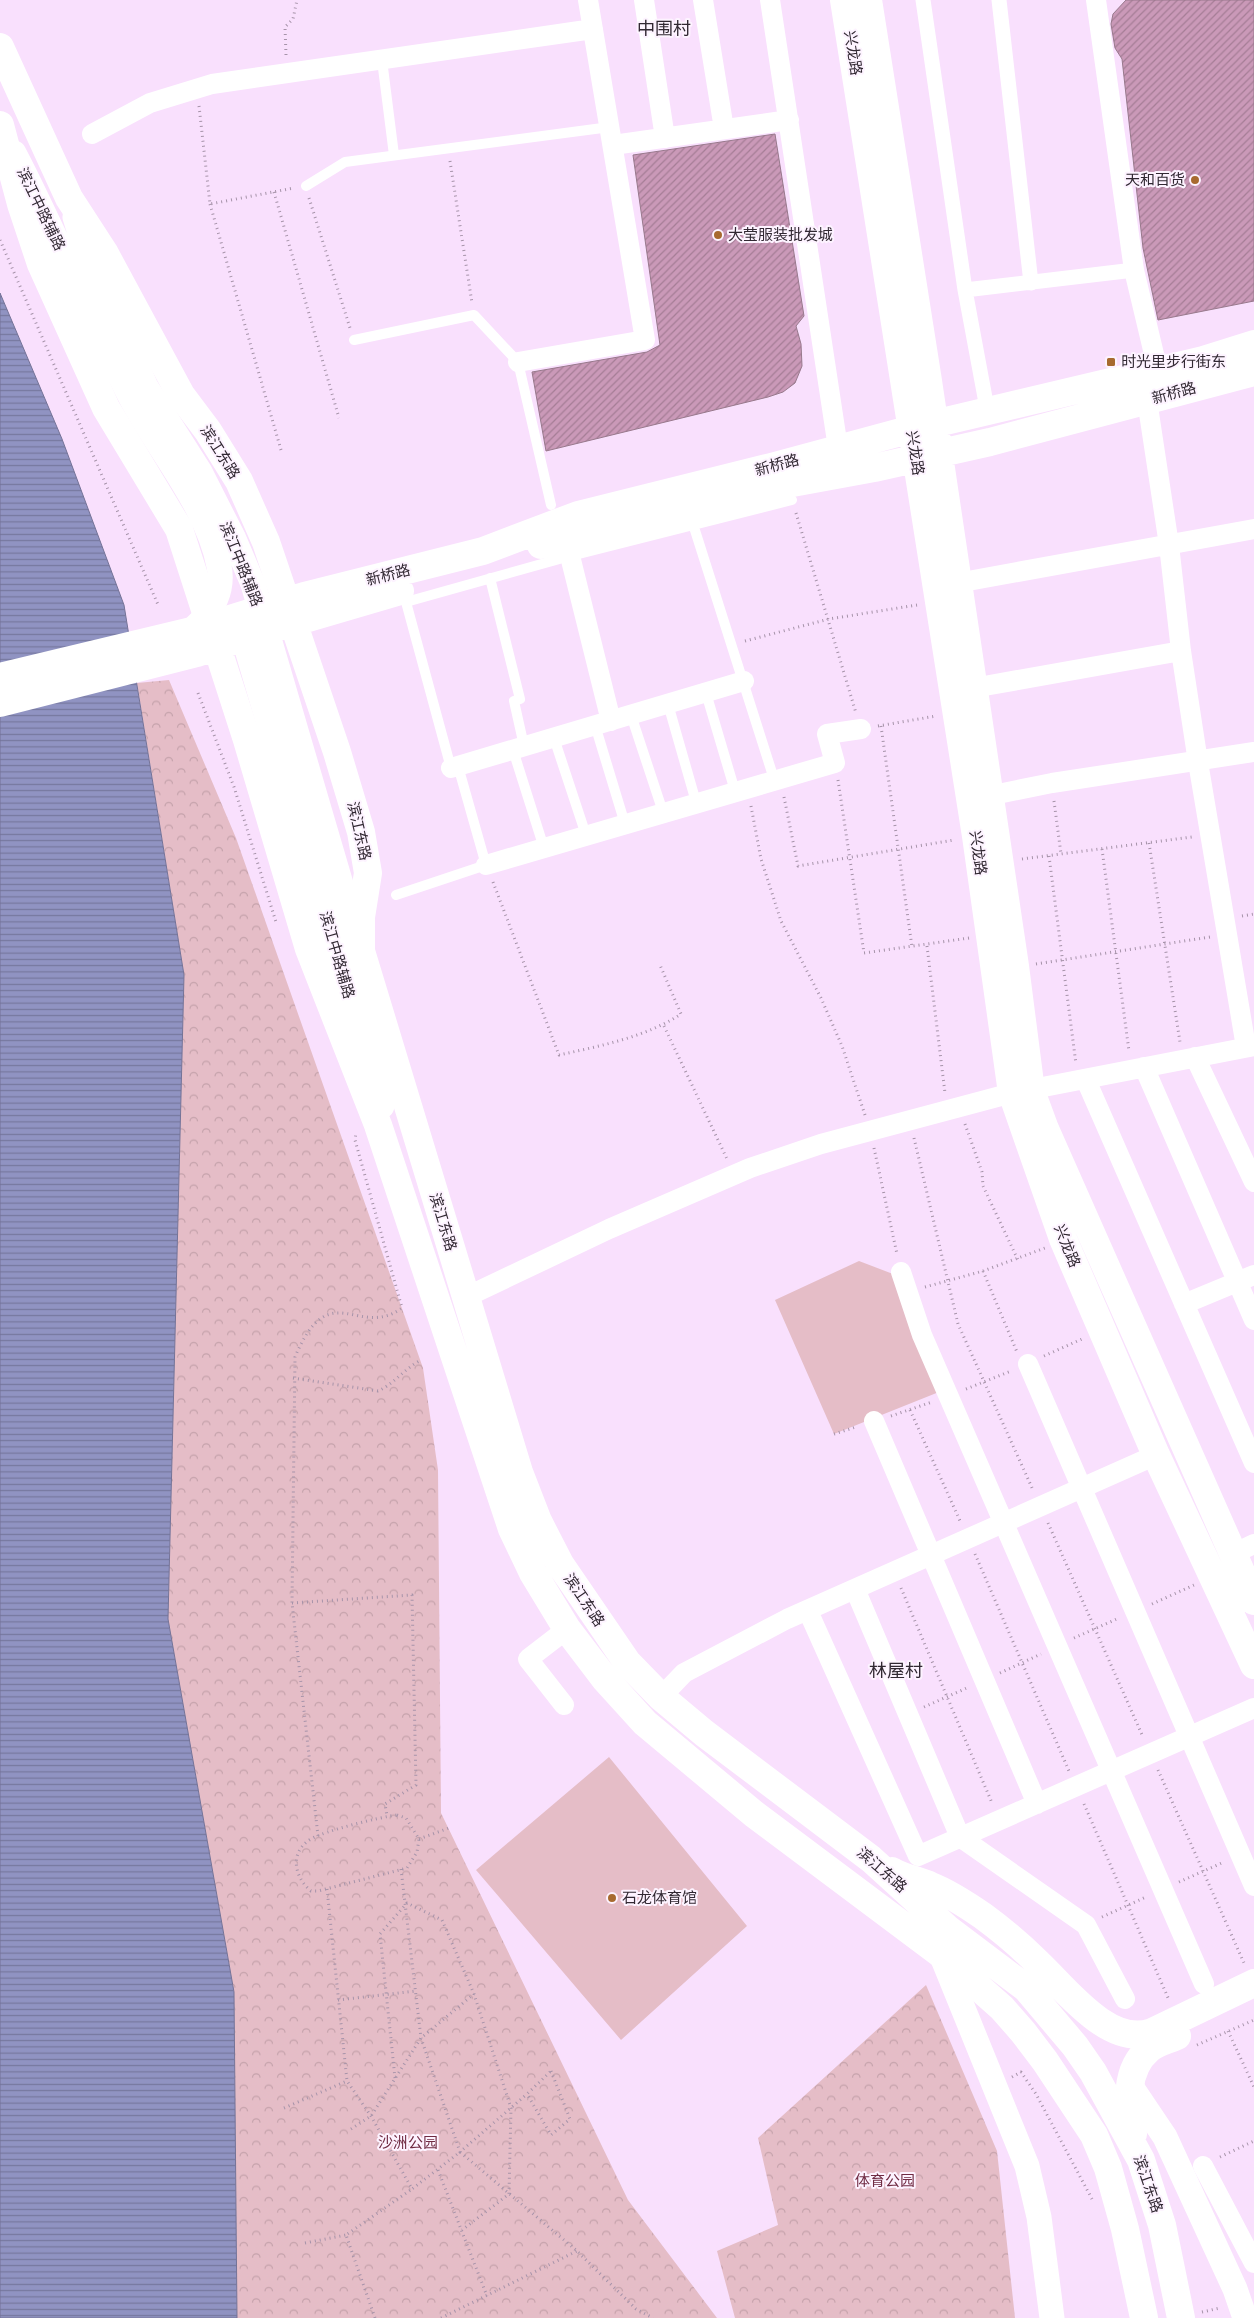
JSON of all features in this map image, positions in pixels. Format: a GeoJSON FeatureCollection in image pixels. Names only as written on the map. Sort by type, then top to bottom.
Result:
{"type":"FeatureCollection","features":[{"type":"Feature","properties":{"kind":"main road","name":"兴龙路"},"geometry":{"type":"LineString","coordinates":[[844,0],[923,427]]}},
{"type":"Feature","properties":{"kind":"main road","name":"兴龙路"},"geometry":{"type":"LineString","coordinates":[[868,0],[923,427],[948,593],[956,713],[976,836],[989,935],[1021,1092],[1064,1239],[1156,1455],[1254,1665]]}},
{"type":"Feature","properties":{"kind":"main road","name":"滨江东路"},"geometry":{"type":"LineString","coordinates":[[0,47],[69,198],[104,252],[171,378],[208,431],[239,481],[266,542],[337,752],[361,832],[368,873],[361,917],[361,951],[519,1472],[538,1521],[560,1564],[595,1618],[627,1662],[661,1697],[704,1733],[871,1859],[916,1887],[949,1930],[1026,1988],[1050,2015],[1093,2072],[1135,2148],[1152,2190],[1162,2225],[1181,2318]]}},
{"type":"Feature","properties":{"kind":"main road","name":"滨江东路"},"geometry":{"type":"LineString","coordinates":[[2,128],[22,204],[45,272],[106,408],[179,529],[238,712],[309,949],[378,1125],[417,1237],[512,1529],[533,1573],[566,1629],[605,1679],[645,1723],[754,1814],[941,1954],[1002,2008],[1045,2061],[1094,2135],[1108,2168],[1125,2229],[1144,2318]]}},
{"type":"Feature","properties":{"kind":"main road","name":"新桥路"},"geometry":{"type":"LineString","coordinates":[[780,484],[838,448],[1158,371],[1254,344]]}},
{"type":"Feature","properties":{"kind":"main road","name":"新桥路"},"geometry":{"type":"LineString","coordinates":[[252,623],[483,551],[578,515],[780,484],[927,456],[1254,372]]}},
{"type":"Feature","properties":{"kind":"main road","name":"兴龙路"},"geometry":{"type":"LineString","coordinates":[[948,593],[973,688],[1015,966],[1021,1092],[1045,1129],[1244,1549],[1254,1601]]}},
{"type":"Feature","properties":{"kind":"main road"},"geometry":{"type":"LineString","coordinates":[[0,677],[191,631],[252,623]]}},
{"type":"Feature","properties":{"kind":"main road"},"geometry":{"type":"LineString","coordinates":[[0,703],[197,653],[252,623]]}},
{"type":"Feature","properties":{"kind":"main road"},"geometry":{"type":"LineString","coordinates":[[902,1924],[896,1907],[916,1887],[947,1893],[983,1916],[1017,1943],[1087,2012],[1110,2027],[1128,2034],[1144,2035],[1152,2032],[1250,1975]]}},
{"type":"Feature","properties":{"kind":"main road"},"geometry":{"type":"LineString","coordinates":[[1135,2148],[1130,2113],[1130,2084],[1131,2076],[1138,2060],[1150,2048],[1254,2002]]}},
{"type":"Feature","properties":{"kind":"street"},"geometry":{"type":"LineString","coordinates":[[518,362],[644,340],[612,136],[588,0]]}},
{"type":"Feature","properties":{"kind":"street"},"geometry":{"type":"LineString","coordinates":[[644,0],[665,138]]}},
{"type":"Feature","properties":{"kind":"street"},"geometry":{"type":"LineString","coordinates":[[703,0],[724,129]]}},
{"type":"Feature","properties":{"kind":"street"},"geometry":{"type":"LineString","coordinates":[[770,0],[838,448]]}},
{"type":"Feature","properties":{"kind":"street"},"geometry":{"type":"LineString","coordinates":[[928,0],[923,0],[965,290],[986,403]]}},
{"type":"Feature","properties":{"kind":"street"},"geometry":{"type":"LineString","coordinates":[[999,0],[1031,282]]}},
{"type":"Feature","properties":{"kind":"street"},"geometry":{"type":"LineString","coordinates":[[1096,0],[1134,270],[1158,371]]}},
{"type":"Feature","properties":{"kind":"street"},"geometry":{"type":"LineString","coordinates":[[92,134],[150,103],[212,84],[593,29]]}},
{"type":"Feature","properties":{"kind":"street"},"geometry":{"type":"LineString","coordinates":[[612,136],[665,138],[789,120]]}},
{"type":"Feature","properties":{"kind":"street","name":"滨江中路辅路"},"geometry":{"type":"LineString","coordinates":[[2,128],[37,198],[111,334],[200,472],[234,539],[253,584],[252,623],[417,1237]]}},
{"type":"Feature","properties":{"kind":"street","name":"滨江中路辅路"},"geometry":{"type":"LineString","coordinates":[[69,198],[128,394],[201,516],[214,545],[220,568],[220,586],[213,607],[206,618],[191,631]]}},
{"type":"Feature","properties":{"kind":"street"},"geometry":{"type":"LineString","coordinates":[[965,290],[1134,270]]}},
{"type":"Feature","properties":{"kind":"street"},"geometry":{"type":"LineString","coordinates":[[466,1297],[609,1229],[734,1175],[821,1144],[910,1119],[1021,1092],[1250,1046],[1226,934],[1198,762],[1181,651],[1169,545],[1147,400]]}},
{"type":"Feature","properties":{"kind":"street"},"geometry":{"type":"LineString","coordinates":[[948,593],[1169,545],[1254,529]]}},
{"type":"Feature","properties":{"kind":"street"},"geometry":{"type":"LineString","coordinates":[[570,556],[603,723]]}},
{"type":"Feature","properties":{"kind":"street","name":"滨江中路辅路"},"geometry":{"type":"LineString","coordinates":[[252,623],[338,874],[361,951]]}},
{"type":"Feature","properties":{"kind":"street"},"geometry":{"type":"LineString","coordinates":[[973,688],[1181,651]]}},
{"type":"Feature","properties":{"kind":"street"},"geometry":{"type":"LineString","coordinates":[[454,767],[744,682]]}},
{"type":"Feature","properties":{"kind":"street"},"geometry":{"type":"LineString","coordinates":[[486,865],[777,778],[835,763],[827,734],[861,729]]}},
{"type":"Feature","properties":{"kind":"street"},"geometry":{"type":"LineString","coordinates":[[988,796],[1052,782],[1198,762],[1254,752]]}},
{"type":"Feature","properties":{"kind":"street"},"geometry":{"type":"LineString","coordinates":[[1189,1058],[1254,1182]]}},
{"type":"Feature","properties":{"kind":"street"},"geometry":{"type":"LineString","coordinates":[[1138,1069],[1246,1279],[1254,1320]]}},
{"type":"Feature","properties":{"kind":"street"},"geometry":{"type":"LineString","coordinates":[[1082,1080],[1254,1463]]}},
{"type":"Feature","properties":{"kind":"street"},"geometry":{"type":"LineString","coordinates":[[901,1272],[922,1335],[1204,1984]]}},
{"type":"Feature","properties":{"kind":"street"},"geometry":{"type":"LineString","coordinates":[[1184,1304],[1246,1279]]}},
{"type":"Feature","properties":{"kind":"street"},"geometry":{"type":"LineString","coordinates":[[1026,1365],[1191,1736],[1254,1886]]}},
{"type":"Feature","properties":{"kind":"street"},"geometry":{"type":"LineString","coordinates":[[874,1421],[1037,1804]]}},
{"type":"Feature","properties":{"kind":"street"},"geometry":{"type":"LineString","coordinates":[[661,1697],[684,1673],[808,1610],[1156,1455]]}},
{"type":"Feature","properties":{"kind":"street"},"geometry":{"type":"LineString","coordinates":[[856,1589],[960,1837],[1086,1925],[1125,1999]]}},
{"type":"Feature","properties":{"kind":"street"},"geometry":{"type":"LineString","coordinates":[[808,1610],[918,1856],[1254,1708]]}},
{"type":"Feature","properties":{"kind":"street"},"geometry":{"type":"LineString","coordinates":[[564,1705],[528,1659],[566,1629]]}},
{"type":"Feature","properties":{"kind":"street"},"geometry":{"type":"LineString","coordinates":[[941,1954],[1027,2166],[1040,2217],[1052,2318]]}},
{"type":"Feature","properties":{"kind":"street"},"geometry":{"type":"LineString","coordinates":[[1130,2084],[1165,2137],[1235,2289],[1245,2318]]}},
{"type":"Feature","properties":{"kind":"street"},"geometry":{"type":"LineString","coordinates":[[1203,2166],[1254,2263]]}},
{"type":"Feature","properties":{"kind":"lane"},"geometry":{"type":"LineString","coordinates":[[382,60],[394,155]]}},
{"type":"Feature","properties":{"kind":"lane"},"geometry":{"type":"LineString","coordinates":[[306,186],[346,162],[448,148],[612,136]]}},
{"type":"Feature","properties":{"kind":"lane"},"geometry":{"type":"LineString","coordinates":[[354,340],[474,315],[518,362],[551,505]]}},
{"type":"Feature","properties":{"kind":"lane"},"geometry":{"type":"LineString","coordinates":[[396,895],[486,865],[454,767],[406,602],[693,524],[780,484]]}},
{"type":"Feature","properties":{"kind":"lane"},"geometry":{"type":"LineString","coordinates":[[693,524],[777,778]]}},
{"type":"Feature","properties":{"kind":"lane"},"geometry":{"type":"LineString","coordinates":[[490,578],[520,699],[514,701],[518,748],[544,848]]}},
{"type":"Feature","properties":{"kind":"lane"},"geometry":{"type":"LineString","coordinates":[[706,693],[741,789]]}},
{"type":"Feature","properties":{"kind":"lane"},"geometry":{"type":"LineString","coordinates":[[668,704],[696,802]]}},
{"type":"Feature","properties":{"kind":"lane"},"geometry":{"type":"LineString","coordinates":[[631,715],[663,812]]}},
{"type":"Feature","properties":{"kind":"lane"},"geometry":{"type":"LineString","coordinates":[[603,723],[625,824]]}},
{"type":"Feature","properties":{"kind":"lane"},"geometry":{"type":"LineString","coordinates":[[554,738],[586,835]]}},
{"type":"Feature","properties":{"kind":"path"},"geometry":{"type":"LineString","coordinates":[[288,73],[285,27],[293,19],[296,0]]}},
{"type":"Feature","properties":{"kind":"path"},"geometry":{"type":"LineString","coordinates":[[199,103],[210,204],[281,450]]}},
{"type":"Feature","properties":{"kind":"path"},"geometry":{"type":"LineString","coordinates":[[448,148],[474,315]]}},
{"type":"Feature","properties":{"kind":"path"},"geometry":{"type":"LineString","coordinates":[[210,204],[306,186],[354,340]]}},
{"type":"Feature","properties":{"kind":"path"},"geometry":{"type":"LineString","coordinates":[[274,192],[339,418]]}},
{"type":"Feature","properties":{"kind":"path"},"geometry":{"type":"LineString","coordinates":[[0,240],[160,607]]}},
{"type":"Feature","properties":{"kind":"path"},"geometry":{"type":"LineString","coordinates":[[780,484],[829,619],[861,729],[956,713]]}},
{"type":"Feature","properties":{"kind":"path"},"geometry":{"type":"LineString","coordinates":[[732,644],[829,619],[948,593]]}},
{"type":"Feature","properties":{"kind":"path"},"geometry":{"type":"LineString","coordinates":[[881,726],[912,947]]}},
{"type":"Feature","properties":{"kind":"path"},"geometry":{"type":"LineString","coordinates":[[835,763],[864,953],[926,946],[989,935]]}},
{"type":"Feature","properties":{"kind":"path"},"geometry":{"type":"LineString","coordinates":[[777,778],[798,866],[976,836]]}},
{"type":"Feature","properties":{"kind":"path"},"geometry":{"type":"LineString","coordinates":[[1052,782],[1061,854]]}},
{"type":"Feature","properties":{"kind":"path"},"geometry":{"type":"LineString","coordinates":[[741,789],[781,921],[825,1006],[842,1046],[870,1130],[901,1272]]}},
{"type":"Feature","properties":{"kind":"path"},"geometry":{"type":"LineString","coordinates":[[999,862],[1210,834]]}},
{"type":"Feature","properties":{"kind":"path"},"geometry":{"type":"LineString","coordinates":[[1149,842],[1165,944],[1189,1058]]}},
{"type":"Feature","properties":{"kind":"path"},"geometry":{"type":"LineString","coordinates":[[1102,849],[1116,952],[1138,1069]]}},
{"type":"Feature","properties":{"kind":"path"},"geometry":{"type":"LineString","coordinates":[[1049,856],[1082,1080]]}},
{"type":"Feature","properties":{"kind":"path"},"geometry":{"type":"LineString","coordinates":[[486,865],[560,1055],[597,1047],[664,1026],[681,1014],[660,965]]}},
{"type":"Feature","properties":{"kind":"path"},"geometry":{"type":"LineString","coordinates":[[1015,966],[1064,961],[1226,934]]}},
{"type":"Feature","properties":{"kind":"path"},"geometry":{"type":"LineString","coordinates":[[926,946],[953,1108],[982,1172],[983,1186],[1018,1260]]}},
{"type":"Feature","properties":{"kind":"path"},"geometry":{"type":"LineString","coordinates":[[664,1026],[734,1175]]}},
{"type":"Feature","properties":{"kind":"path"},"geometry":{"type":"LineString","coordinates":[[910,1119],[934,1229],[958,1324],[1250,1975]]}},
{"type":"Feature","properties":{"kind":"path"},"geometry":{"type":"LineString","coordinates":[[907,1291],[983,1272],[1018,1260],[1064,1239]]}},
{"type":"Feature","properties":{"kind":"path"},"geometry":{"type":"LineString","coordinates":[[983,1272],[1000,1316],[1026,1365]]}},
{"type":"Feature","properties":{"kind":"path"},"geometry":{"type":"LineString","coordinates":[[318,1836],[292,1603],[293,1378],[295,1357],[310,1326],[325,1315],[345,1312],[363,1316],[390,1317],[402,1308]]}},
{"type":"Feature","properties":{"kind":"path"},"geometry":{"type":"LineString","coordinates":[[834,1434],[950,1396],[1026,1365],[1103,1329]]}},
{"type":"Feature","properties":{"kind":"path"},"geometry":{"type":"LineString","coordinates":[[293,1378],[378,1391],[388,1387],[406,1368],[420,1360]]}},
{"type":"Feature","properties":{"kind":"path"},"geometry":{"type":"LineString","coordinates":[[910,1410],[1170,2001]]}},
{"type":"Feature","properties":{"kind":"path"},"geometry":{"type":"LineString","coordinates":[[895,1572],[999,1820]]}},
{"type":"Feature","properties":{"kind":"path"},"geometry":{"type":"LineString","coordinates":[[292,1603],[412,1594],[416,1785],[385,1804],[388,1816]]}},
{"type":"Feature","properties":{"kind":"path"},"geometry":{"type":"LineString","coordinates":[[397,1815],[406,1818],[419,1839],[417,1852],[407,1868],[327,1890],[311,1891],[300,1880],[296,1869],[298,1854],[307,1842],[318,1836],[397,1815]]}},
{"type":"Feature","properties":{"kind":"path"},"geometry":{"type":"LineString","coordinates":[[419,1839],[449,1828]]}},
{"type":"Feature","properties":{"kind":"path"},"geometry":{"type":"LineString","coordinates":[[401,1869],[407,1903],[421,2038],[460,2152],[577,2252],[636,2309],[653,2318]]}},
{"type":"Feature","properties":{"kind":"path"},"geometry":{"type":"LineString","coordinates":[[327,1890],[347,2081],[371,2116],[412,2189]]}},
{"type":"Feature","properties":{"kind":"path"},"geometry":{"type":"LineString","coordinates":[[407,1903],[442,1920],[474,1994],[511,2108],[509,2194]]}},
{"type":"Feature","properties":{"kind":"path"},"geometry":{"type":"LineString","coordinates":[[395,2078],[380,1934],[407,1903]]}},
{"type":"Feature","properties":{"kind":"path"},"geometry":{"type":"LineString","coordinates":[[338,2000],[416,1991]]}},
{"type":"Feature","properties":{"kind":"path"},"geometry":{"type":"LineString","coordinates":[[351,2129],[371,2116],[421,2038],[474,1994]]}},
{"type":"Feature","properties":{"kind":"path"},"geometry":{"type":"LineString","coordinates":[[1190,2048],[1254,2020]]}},
{"type":"Feature","properties":{"kind":"path"},"geometry":{"type":"LineString","coordinates":[[1228,2032],[1254,2087]]}},
{"type":"Feature","properties":{"kind":"path"},"geometry":{"type":"LineString","coordinates":[[305,2243],[346,2235],[412,2189],[460,2152],[551,2071],[570,2119],[551,2135],[527,2094]]}},
{"type":"Feature","properties":{"kind":"path"},"geometry":{"type":"LineString","coordinates":[[1021,2072],[1036,2094],[1096,2206]]}},
{"type":"Feature","properties":{"kind":"path"},"geometry":{"type":"LineString","coordinates":[[284,2108],[347,2081]]}},
{"type":"Feature","properties":{"kind":"path"},"geometry":{"type":"LineString","coordinates":[[1203,2166],[1254,2141]]}},
{"type":"Feature","properties":{"kind":"path"},"geometry":{"type":"LineString","coordinates":[[438,2170],[486,2296]]}},
{"type":"Feature","properties":{"kind":"path"},"geometry":{"type":"LineString","coordinates":[[462,2230],[509,2194]]}},
{"type":"Feature","properties":{"kind":"path"},"geometry":{"type":"LineString","coordinates":[[346,2235],[375,2318]]}},
{"type":"Feature","properties":{"kind":"path"},"geometry":{"type":"LineString","coordinates":[[441,2318],[577,2252]]}},
{"type":"Feature","properties":{"kind":"green space","name":"沙洲公园"},"geometry":{"type":"Polygon","coordinates":[[[169,680],[236,838],[423,1368],[438,1470],[441,1813],[628,2200],[717,2318],[237,2318],[234,1992],[168,1619],[184,975],[137,683],[169,680]]]}},
{"type":"Feature","properties":{"kind":"green space"},"geometry":{"type":"Polygon","coordinates":[[[859,1261],[893,1274],[939,1392],[834,1434],[775,1300],[859,1261]]]}},
{"type":"Feature","properties":{"kind":"green space","name":"石龙体育馆"},"geometry":{"type":"Polygon","coordinates":[[[609,1757],[747,1926],[621,2040],[476,1870],[609,1757]]]}},
{"type":"Feature","properties":{"kind":"green space","name":"体育公园"},"geometry":{"type":"Polygon","coordinates":[[[926,1985],[997,2151],[1015,2318],[735,2318],[717,2251],[778,2225],[758,2138],[926,1985]]]}},
{"type":"Feature","properties":{"kind":"water"},"geometry":{"type":"Polygon","coordinates":[[[0,293],[62,439],[124,605],[184,975],[168,1619],[234,1992],[237,2318],[0,2318],[0,293]]]}},
{"type":"Feature","properties":{"kind":"building","name":"天和百货"},"geometry":{"type":"Polygon","coordinates":[[[1126,0],[1254,0],[1254,301],[1158,320],[1143,248],[1122,59],[1115,48],[1111,24],[1113,14],[1126,0]]]}},
{"type":"Feature","properties":{"kind":"building","name":"大莹服装批发城"},"geometry":{"type":"Polygon","coordinates":[[[775,134],[804,316],[796,326],[801,344],[802,366],[795,383],[783,392],[768,397],[546,451],[532,372],[647,352],[660,345],[633,155],[775,134]]]}},
{"type":"Feature","properties":{"kind":"place","name":"天和百货"},"geometry":{"type":"Point","coordinates":[1195,180]}},
{"type":"Feature","properties":{"kind":"place","name":"大莹服装批发城"},"geometry":{"type":"Point","coordinates":[718,235]}},
{"type":"Feature","properties":{"kind":"place","name":"时光里步行街东"},"geometry":{"type":"Point","coordinates":[1111,362]}},
{"type":"Feature","properties":{"kind":"place","name":"石龙体育馆"},"geometry":{"type":"Point","coordinates":[612,1898]}},
{"type":"Feature","properties":{"kind":"district","name":"中围村"},"geometry":{"type":"Point","coordinates":[664,29]}},
{"type":"Feature","properties":{"kind":"district","name":"林屋村"},"geometry":{"type":"Point","coordinates":[896,1671]}}]}
